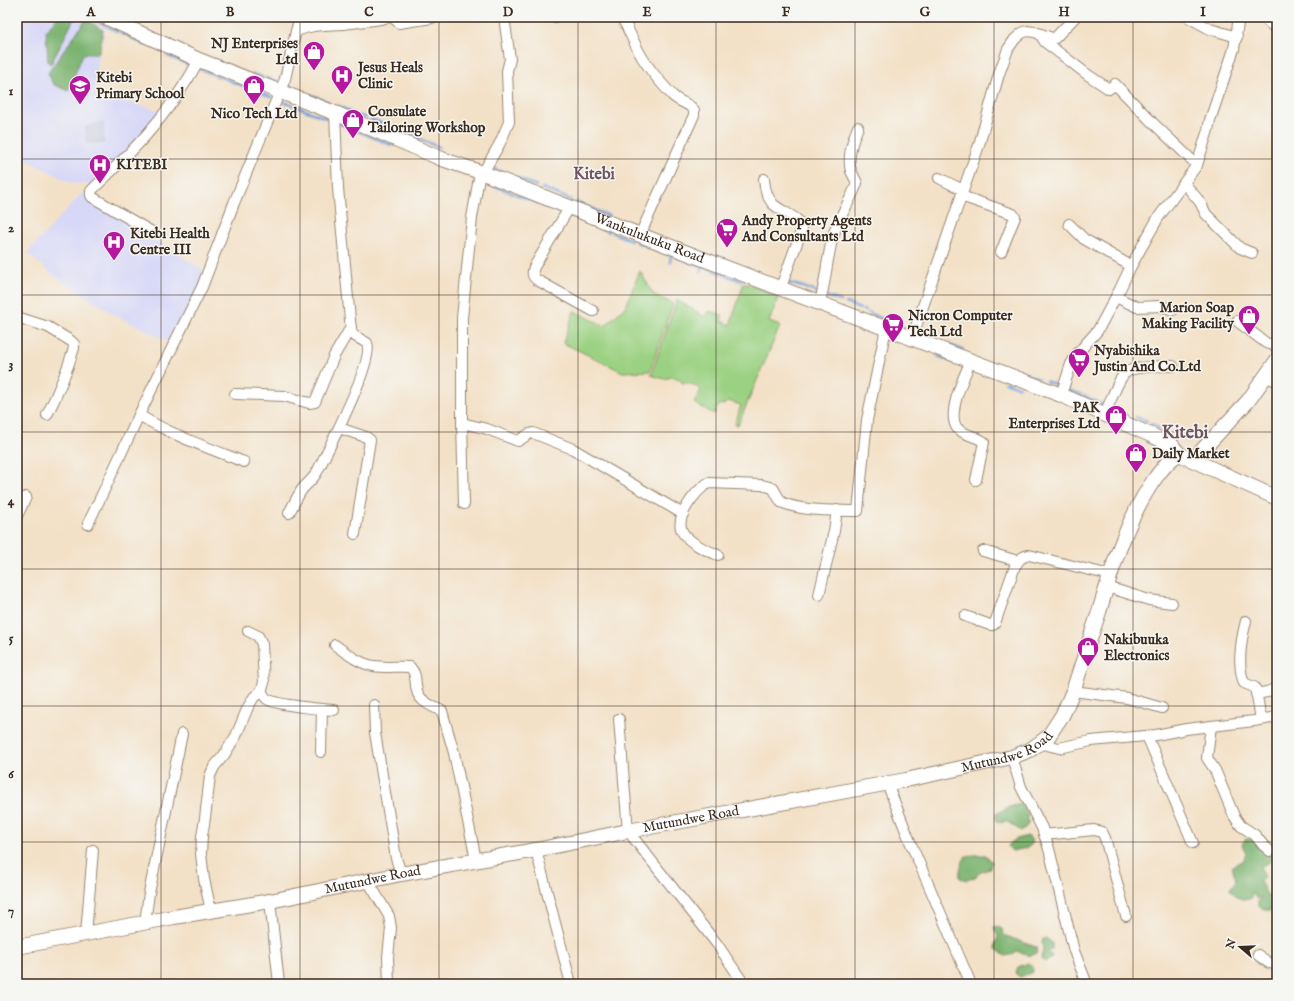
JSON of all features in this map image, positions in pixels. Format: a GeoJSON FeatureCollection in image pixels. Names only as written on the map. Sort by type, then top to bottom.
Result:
{"type":"FeatureCollection","features":[{"type":"Feature","properties":{"kind":"main road","name":"Wankulukuku Road"},"geometry":{"type":"LineString","coordinates":[[112,18],[199,60],[335,113],[442,159],[481,172],[569,208],[820,302],[1061,395],[1171,444],[1179,454],[1277,498]]}},
{"type":"Feature","properties":{"kind":"main road"},"geometry":{"type":"LineString","coordinates":[[1193,460],[1248,401],[1271,379],[1277,360]]}},
{"type":"Feature","properties":{"kind":"main road","name":"Mutundwe Road"},"geometry":{"type":"LineString","coordinates":[[17,947],[270,901],[401,874],[536,850],[628,830],[887,783],[1012,757],[1030,750],[1048,737],[1060,720],[1074,691],[1126,530],[1143,497],[1165,464],[1179,454]]}},
{"type":"Feature","properties":{"kind":"street"},"geometry":{"type":"LineString","coordinates":[[88,524],[139,414],[202,287],[234,203],[285,79],[300,17]]}},
{"type":"Feature","properties":{"kind":"street"},"geometry":{"type":"LineString","coordinates":[[296,31],[318,24],[376,20],[391,17],[399,23],[432,18]]}},
{"type":"Feature","properties":{"kind":"street"},"geometry":{"type":"LineString","coordinates":[[622,17],[637,49],[651,70],[679,102],[692,107],[694,110],[694,115],[640,235]]}},
{"type":"Feature","properties":{"kind":"street"},"geometry":{"type":"LineString","coordinates":[[912,338],[983,133],[999,74],[1008,49],[1015,39],[1027,31],[1055,38],[1075,17]]}},
{"type":"Feature","properties":{"kind":"street"},"geometry":{"type":"LineString","coordinates":[[1188,17],[1210,29],[1237,37]]}},
{"type":"Feature","properties":{"kind":"street"},"geometry":{"type":"LineString","coordinates":[[1061,395],[1071,364],[1077,354],[1098,330],[1116,297],[1130,266],[1158,218],[1197,165],[1210,120],[1226,76],[1237,37],[1239,17]]}},
{"type":"Feature","properties":{"kind":"street"},"geometry":{"type":"LineString","coordinates":[[1263,17],[1277,30]]}},
{"type":"Feature","properties":{"kind":"street"},"geometry":{"type":"LineString","coordinates":[[464,504],[462,318],[472,218],[481,172],[500,143],[509,122],[507,71],[510,59],[505,24]]}},
{"type":"Feature","properties":{"kind":"street"},"geometry":{"type":"LineString","coordinates":[[1039,33],[1045,42],[1088,75],[1109,89],[1115,84],[1197,165]]}},
{"type":"Feature","properties":{"kind":"street"},"geometry":{"type":"LineString","coordinates":[[152,232],[92,197],[91,194],[164,114],[199,60]]}},
{"type":"Feature","properties":{"kind":"street"},"geometry":{"type":"LineString","coordinates":[[289,513],[301,491],[313,478],[339,428],[359,381],[369,350],[367,343],[353,336],[351,327],[338,188],[335,113]]}},
{"type":"Feature","properties":{"kind":"street"},"geometry":{"type":"LineString","coordinates":[[820,302],[831,241],[857,183],[851,171],[850,152],[858,127]]}},
{"type":"Feature","properties":{"kind":"street"},"geometry":{"type":"LineString","coordinates":[[939,178],[962,193],[1013,214],[1015,217],[1001,252]]}},
{"type":"Feature","properties":{"kind":"street"},"geometry":{"type":"LineString","coordinates":[[764,179],[766,192],[773,204],[798,220],[802,225],[801,232],[781,288]]}},
{"type":"Feature","properties":{"kind":"street"},"geometry":{"type":"LineString","coordinates":[[1184,183],[1200,202],[1206,214],[1240,248],[1252,253]]}},
{"type":"Feature","properties":{"kind":"street"},"geometry":{"type":"LineString","coordinates":[[569,208],[534,267],[532,274],[537,280],[593,311]]}},
{"type":"Feature","properties":{"kind":"street"},"geometry":{"type":"LineString","coordinates":[[1070,224],[1084,239],[1130,266]]}},
{"type":"Feature","properties":{"kind":"street"},"geometry":{"type":"LineString","coordinates":[[1116,297],[1137,307],[1161,306],[1173,310]]}},
{"type":"Feature","properties":{"kind":"street"},"geometry":{"type":"LineString","coordinates":[[17,317],[48,327],[74,344],[68,369],[61,388],[47,415]]}},
{"type":"Feature","properties":{"kind":"street"},"geometry":{"type":"LineString","coordinates":[[1237,321],[1266,342],[1277,346]]}},
{"type":"Feature","properties":{"kind":"street"},"geometry":{"type":"LineString","coordinates":[[235,394],[284,396],[312,404],[316,402],[334,356],[351,327]]}},
{"type":"Feature","properties":{"kind":"street"},"geometry":{"type":"LineString","coordinates":[[718,555],[702,548],[683,533],[681,522],[683,514],[696,494],[705,485],[711,482],[762,485],[774,489],[778,498],[784,503],[815,509],[858,511],[867,420],[886,328]]}},
{"type":"Feature","properties":{"kind":"street"},"geometry":{"type":"LineString","coordinates":[[971,360],[956,400],[954,420],[958,429],[984,442],[976,480]]}},
{"type":"Feature","properties":{"kind":"street"},"geometry":{"type":"LineString","coordinates":[[1105,414],[1110,400],[1124,374],[1140,368],[1173,366]]}},
{"type":"Feature","properties":{"kind":"street"},"geometry":{"type":"LineString","coordinates":[[139,414],[151,422],[184,438],[244,462]]}},
{"type":"Feature","properties":{"kind":"street"},"geometry":{"type":"LineString","coordinates":[[462,423],[487,429],[518,441],[529,434],[536,434],[573,449],[683,514]]}},
{"type":"Feature","properties":{"kind":"street"},"geometry":{"type":"LineString","coordinates":[[339,428],[366,437],[370,440],[355,534]]}},
{"type":"Feature","properties":{"kind":"street"},"geometry":{"type":"LineString","coordinates":[[17,516],[26,498]]}},
{"type":"Feature","properties":{"kind":"street"},"geometry":{"type":"LineString","coordinates":[[819,595],[834,531],[837,510]]}},
{"type":"Feature","properties":{"kind":"street"},"geometry":{"type":"LineString","coordinates":[[983,551],[1018,561]]}},
{"type":"Feature","properties":{"kind":"street"},"geometry":{"type":"LineString","coordinates":[[965,616],[990,625],[995,623],[1018,561],[1024,556],[1029,556],[1109,581],[1150,600],[1172,603]]}},
{"type":"Feature","properties":{"kind":"street"},"geometry":{"type":"LineString","coordinates":[[1246,622],[1241,651],[1243,682],[1255,688],[1261,720]]}},
{"type":"Feature","properties":{"kind":"street"},"geometry":{"type":"LineString","coordinates":[[211,911],[201,854],[210,776],[214,767],[236,736],[254,697],[261,691],[264,683],[262,644],[258,636],[248,631]]}},
{"type":"Feature","properties":{"kind":"street"},"geometry":{"type":"LineString","coordinates":[[335,644],[349,655],[373,666],[395,665],[410,667],[415,673],[417,692],[422,699],[442,711],[454,753],[476,860]]}},
{"type":"Feature","properties":{"kind":"street"},"geometry":{"type":"LineString","coordinates":[[1256,694],[1277,688]]}},
{"type":"Feature","properties":{"kind":"street"},"geometry":{"type":"LineString","coordinates":[[261,691],[266,698],[272,701],[322,710],[334,710]]}},
{"type":"Feature","properties":{"kind":"street"},"geometry":{"type":"LineString","coordinates":[[1074,691],[1127,698],[1162,708]]}},
{"type":"Feature","properties":{"kind":"street"},"geometry":{"type":"LineString","coordinates":[[374,705],[375,733],[396,858],[401,874]]}},
{"type":"Feature","properties":{"kind":"street"},"geometry":{"type":"LineString","coordinates":[[321,752],[322,710]]}},
{"type":"Feature","properties":{"kind":"street"},"geometry":{"type":"LineString","coordinates":[[1039,743],[1059,748],[1091,741],[1147,736],[1186,729],[1277,717]]}},
{"type":"Feature","properties":{"kind":"street"},"geometry":{"type":"LineString","coordinates":[[619,719],[628,830],[717,944],[744,984]]}},
{"type":"Feature","properties":{"kind":"street"},"geometry":{"type":"LineString","coordinates":[[1211,726],[1207,758],[1215,770],[1234,816],[1241,826],[1255,835],[1262,845],[1270,851]]}},
{"type":"Feature","properties":{"kind":"street"},"geometry":{"type":"LineString","coordinates":[[145,923],[182,734]]}},
{"type":"Feature","properties":{"kind":"street"},"geometry":{"type":"LineString","coordinates":[[1147,736],[1193,843]]}},
{"type":"Feature","properties":{"kind":"street"},"geometry":{"type":"LineString","coordinates":[[1012,757],[1021,787],[1044,835],[1049,849],[1074,951],[1087,984]]}},
{"type":"Feature","properties":{"kind":"street"},"geometry":{"type":"LineString","coordinates":[[887,783],[911,844],[971,984]]}},
{"type":"Feature","properties":{"kind":"street"},"geometry":{"type":"LineString","coordinates":[[1044,835],[1094,830],[1102,832],[1126,916]]}},
{"type":"Feature","properties":{"kind":"street"},"geometry":{"type":"LineString","coordinates":[[86,934],[93,850]]}},
{"type":"Feature","properties":{"kind":"street"},"geometry":{"type":"LineString","coordinates":[[536,850],[570,984]]}},
{"type":"Feature","properties":{"kind":"street"},"geometry":{"type":"LineString","coordinates":[[368,881],[390,916],[389,984]]}},
{"type":"Feature","properties":{"kind":"street"},"geometry":{"type":"LineString","coordinates":[[270,901],[279,984]]}},
{"type":"Feature","properties":{"kind":"street"},"geometry":{"type":"LineString","coordinates":[[1258,955],[1269,963],[1277,964]]}},
{"type":"Feature","properties":{"kind":"shaded area","name":"Kitebi Primary School"},"geometry":{"type":"Polygon","coordinates":[[[17,17],[84,17],[105,29],[97,60],[95,95],[162,111],[142,134],[92,185],[72,183],[17,155],[17,17]]]}},
{"type":"Feature","properties":{"kind":"shaded area"},"geometry":{"type":"Polygon","coordinates":[[[95,122],[104,122],[104,144],[85,144],[85,128],[95,122]]]}},
{"type":"Feature","properties":{"kind":"shaded area","name":"Kitebi Health Centre III"},"geometry":{"type":"Polygon","coordinates":[[[82,193],[206,272],[173,344],[115,315],[49,272],[27,253],[82,193]]]}},
{"type":"Feature","properties":{"kind":"green space"},"geometry":{"type":"Polygon","coordinates":[[[58,17],[75,17],[51,64],[48,62],[46,31],[58,17]]]}},
{"type":"Feature","properties":{"kind":"green space"},"geometry":{"type":"Polygon","coordinates":[[[87,20],[103,30],[100,48],[98,53],[83,54],[68,91],[53,84],[48,73],[84,22],[87,20]]]}},
{"type":"Feature","properties":{"kind":"green space"},"geometry":{"type":"Polygon","coordinates":[[[640,271],[653,294],[673,304],[650,371],[623,372],[563,343],[574,311],[605,326],[625,307],[640,271]]]}},
{"type":"Feature","properties":{"kind":"green space"},"geometry":{"type":"Polygon","coordinates":[[[744,283],[779,296],[769,322],[780,326],[738,425],[735,424],[741,405],[728,401],[724,405],[719,404],[714,414],[694,403],[701,390],[697,387],[682,383],[680,379],[671,377],[665,379],[651,375],[677,300],[705,317],[709,311],[723,315],[721,321],[730,325],[744,283]]]}},
{"type":"Feature","properties":{"kind":"green space"},"geometry":{"type":"Polygon","coordinates":[[[1021,804],[1028,813],[1028,825],[1021,831],[1006,821],[1000,823],[996,821],[996,814],[1009,807],[1021,804]]]}},
{"type":"Feature","properties":{"kind":"green space"},"geometry":{"type":"Polygon","coordinates":[[[1028,836],[1031,839],[1032,844],[1027,848],[1012,851],[1008,846],[1017,839],[1028,836]]]}},
{"type":"Feature","properties":{"kind":"green space"},"geometry":{"type":"Polygon","coordinates":[[[1246,839],[1252,839],[1256,842],[1258,848],[1262,849],[1269,846],[1271,856],[1270,862],[1260,867],[1265,877],[1260,881],[1267,895],[1277,896],[1277,911],[1266,910],[1258,906],[1258,902],[1262,897],[1257,899],[1253,894],[1250,899],[1241,899],[1230,889],[1236,880],[1232,866],[1243,861],[1246,854],[1242,844],[1246,839]]]}},
{"type":"Feature","properties":{"kind":"green space"},"geometry":{"type":"Polygon","coordinates":[[[986,855],[992,862],[989,869],[967,880],[960,878],[961,867],[966,856],[986,855]]]}},
{"type":"Feature","properties":{"kind":"green space"},"geometry":{"type":"Polygon","coordinates":[[[997,926],[1002,929],[1006,936],[1036,947],[1037,953],[1027,955],[1017,951],[1011,955],[1005,956],[995,948],[998,936],[994,927],[997,926]]]}},
{"type":"Feature","properties":{"kind":"green space"},"geometry":{"type":"Polygon","coordinates":[[[1046,938],[1052,943],[1052,949],[1047,952],[1052,956],[1051,959],[1045,962],[1041,959],[1043,949],[1042,942],[1043,939],[1046,938]]]}},
{"type":"Feature","properties":{"kind":"green space"},"geometry":{"type":"Polygon","coordinates":[[[1028,963],[1033,967],[1033,972],[1020,977],[1016,974],[1018,967],[1028,963]]]}},
{"type":"Feature","properties":{"kind":"waterway"},"geometry":{"type":"LineString","coordinates":[[88,17],[118,32]]}},
{"type":"Feature","properties":{"kind":"waterway"},"geometry":{"type":"LineString","coordinates":[[121,34],[127,35]]}},
{"type":"Feature","properties":{"kind":"waterway"},"geometry":{"type":"LineString","coordinates":[[131,38],[146,45]]}},
{"type":"Feature","properties":{"kind":"waterway"},"geometry":{"type":"LineString","coordinates":[[168,56],[192,66]]}},
{"type":"Feature","properties":{"kind":"waterway"},"geometry":{"type":"LineString","coordinates":[[200,69],[271,97]]}},
{"type":"Feature","properties":{"kind":"waterway"},"geometry":{"type":"LineString","coordinates":[[253,74],[262,77]]}},
{"type":"Feature","properties":{"kind":"waterway"},"geometry":{"type":"LineString","coordinates":[[266,78],[280,83]]}},
{"type":"Feature","properties":{"kind":"waterway"},"geometry":{"type":"LineString","coordinates":[[287,85],[306,93]]}},
{"type":"Feature","properties":{"kind":"waterway"},"geometry":{"type":"LineString","coordinates":[[312,95],[328,102]]}},
{"type":"Feature","properties":{"kind":"waterway"},"geometry":{"type":"LineString","coordinates":[[279,100],[331,120]]}},
{"type":"Feature","properties":{"kind":"waterway"},"geometry":{"type":"LineString","coordinates":[[338,106],[349,111]]}},
{"type":"Feature","properties":{"kind":"waterway"},"geometry":{"type":"LineString","coordinates":[[358,115],[366,118]]}},
{"type":"Feature","properties":{"kind":"waterway"},"geometry":{"type":"LineString","coordinates":[[371,119],[402,132]]}},
{"type":"Feature","properties":{"kind":"waterway"},"geometry":{"type":"LineString","coordinates":[[338,123],[392,145]]}},
{"type":"Feature","properties":{"kind":"waterway"},"geometry":{"type":"LineString","coordinates":[[407,134],[439,147]]}},
{"type":"Feature","properties":{"kind":"waterway"},"geometry":{"type":"LineString","coordinates":[[490,167],[536,186]]}},
{"type":"Feature","properties":{"kind":"waterway"},"geometry":{"type":"LineString","coordinates":[[482,181],[558,211]]}},
{"type":"Feature","properties":{"kind":"waterway"},"geometry":{"type":"LineString","coordinates":[[542,188],[571,200]]}},
{"type":"Feature","properties":{"kind":"waterway"},"geometry":{"type":"LineString","coordinates":[[576,202],[609,216]]}},
{"type":"Feature","properties":{"kind":"waterway"},"geometry":{"type":"LineString","coordinates":[[569,215],[596,226]]}},
{"type":"Feature","properties":{"kind":"waterway"},"geometry":{"type":"LineString","coordinates":[[599,227],[609,232]]}},
{"type":"Feature","properties":{"kind":"waterway"},"geometry":{"type":"LineString","coordinates":[[613,233],[631,240]]}},
{"type":"Feature","properties":{"kind":"waterway"},"geometry":{"type":"LineString","coordinates":[[636,242],[647,246]]}},
{"type":"Feature","properties":{"kind":"waterway"},"geometry":{"type":"LineString","coordinates":[[650,247],[742,281]]}},
{"type":"Feature","properties":{"kind":"waterway"},"geometry":{"type":"LineString","coordinates":[[670,262],[671,255]]}},
{"type":"Feature","properties":{"kind":"waterway"},"geometry":{"type":"LineString","coordinates":[[722,259],[737,264]]}},
{"type":"Feature","properties":{"kind":"waterway"},"geometry":{"type":"LineString","coordinates":[[701,272],[703,267]]}},
{"type":"Feature","properties":{"kind":"waterway"},"geometry":{"type":"LineString","coordinates":[[746,268],[752,270]]}},
{"type":"Feature","properties":{"kind":"waterway"},"geometry":{"type":"LineString","coordinates":[[785,282],[819,293]]}},
{"type":"Feature","properties":{"kind":"waterway"},"geometry":{"type":"LineString","coordinates":[[826,296],[841,301]]}},
{"type":"Feature","properties":{"kind":"waterway"},"geometry":{"type":"LineString","coordinates":[[846,303],[860,309]]}},
{"type":"Feature","properties":{"kind":"waterway"},"geometry":{"type":"LineString","coordinates":[[869,313],[883,319]]}},
{"type":"Feature","properties":{"kind":"waterway"},"geometry":{"type":"LineString","coordinates":[[890,322],[905,328]]}},
{"type":"Feature","properties":{"kind":"waterway"},"geometry":{"type":"LineString","coordinates":[[940,342],[963,350]]}},
{"type":"Feature","properties":{"kind":"waterway"},"geometry":{"type":"LineString","coordinates":[[938,356],[961,365]]}},
{"type":"Feature","properties":{"kind":"waterway"},"geometry":{"type":"LineString","coordinates":[[1020,372],[1039,379]]}},
{"type":"Feature","properties":{"kind":"waterway"},"geometry":{"type":"LineString","coordinates":[[1046,381],[1061,387]]}},
{"type":"Feature","properties":{"kind":"waterway"},"geometry":{"type":"LineString","coordinates":[[1005,382],[1019,387]]}},
{"type":"Feature","properties":{"kind":"waterway"},"geometry":{"type":"LineString","coordinates":[[1069,390],[1081,395]]}},
{"type":"Feature","properties":{"kind":"waterway"},"geometry":{"type":"LineString","coordinates":[[1084,396],[1105,406]]}},
{"type":"Feature","properties":{"kind":"waterway"},"geometry":{"type":"LineString","coordinates":[[1116,411],[1126,415]]}},
{"type":"Feature","properties":{"kind":"waterway"},"geometry":{"type":"LineString","coordinates":[[1136,417],[1147,421]]}},
{"type":"Feature","properties":{"kind":"waterway"},"geometry":{"type":"LineString","coordinates":[[1152,424],[1159,429]]}},
{"type":"Feature","properties":{"kind":"waterway"},"geometry":{"type":"LineString","coordinates":[[1146,441],[1153,444]]}},
{"type":"Feature","properties":{"kind":"waterway"},"geometry":{"type":"LineString","coordinates":[[1156,446],[1162,450],[1163,454]]}},
{"type":"Feature","properties":{"kind":"place","name":"NJ Enterprises Ltd"},"geometry":{"type":"Point","coordinates":[314,72]}},
{"type":"Feature","properties":{"kind":"place","name":"Jesus Heals Clinic"},"geometry":{"type":"Point","coordinates":[342,96]}},
{"type":"Feature","properties":{"kind":"place","name":"Kitebi Primary School"},"geometry":{"type":"Point","coordinates":[80,106]}},
{"type":"Feature","properties":{"kind":"place","name":"Nico Tech Ltd"},"geometry":{"type":"Point","coordinates":[254,106]}},
{"type":"Feature","properties":{"kind":"place","name":"Consulate Tailoring Workshop"},"geometry":{"type":"Point","coordinates":[353,140]}},
{"type":"Feature","properties":{"kind":"place","name":"KITEBI"},"geometry":{"type":"Point","coordinates":[100,184]}},
{"type":"Feature","properties":{"kind":"place","name":"Andy Property Agents And Consultants Ltd"},"geometry":{"type":"Point","coordinates":[727,248]}},
{"type":"Feature","properties":{"kind":"place","name":"Kitebi Health Centre III"},"geometry":{"type":"Point","coordinates":[114,262]}},
{"type":"Feature","properties":{"kind":"place","name":"Marion Soap Making Facility"},"geometry":{"type":"Point","coordinates":[1249,336]}},
{"type":"Feature","properties":{"kind":"place","name":"Nicron Computer Tech Ltd"},"geometry":{"type":"Point","coordinates":[893,344]}},
{"type":"Feature","properties":{"kind":"place","name":"Nyabishika Justin And Co.Ltd"},"geometry":{"type":"Point","coordinates":[1079,378]}},
{"type":"Feature","properties":{"kind":"place","name":"PAK Enterprises Ltd"},"geometry":{"type":"Point","coordinates":[1116,436]}},
{"type":"Feature","properties":{"kind":"place","name":"Daily Market"},"geometry":{"type":"Point","coordinates":[1136,474]}},
{"type":"Feature","properties":{"kind":"place","name":"Nakibuuka Electronics"},"geometry":{"type":"Point","coordinates":[1088,668]}},
{"type":"Feature","properties":{"kind":"district","name":"Kitebi"},"geometry":{"type":"Point","coordinates":[594,175]}},
{"type":"Feature","properties":{"kind":"district","name":"Kitebi"},"geometry":{"type":"Point","coordinates":[1185,433]}}]}
